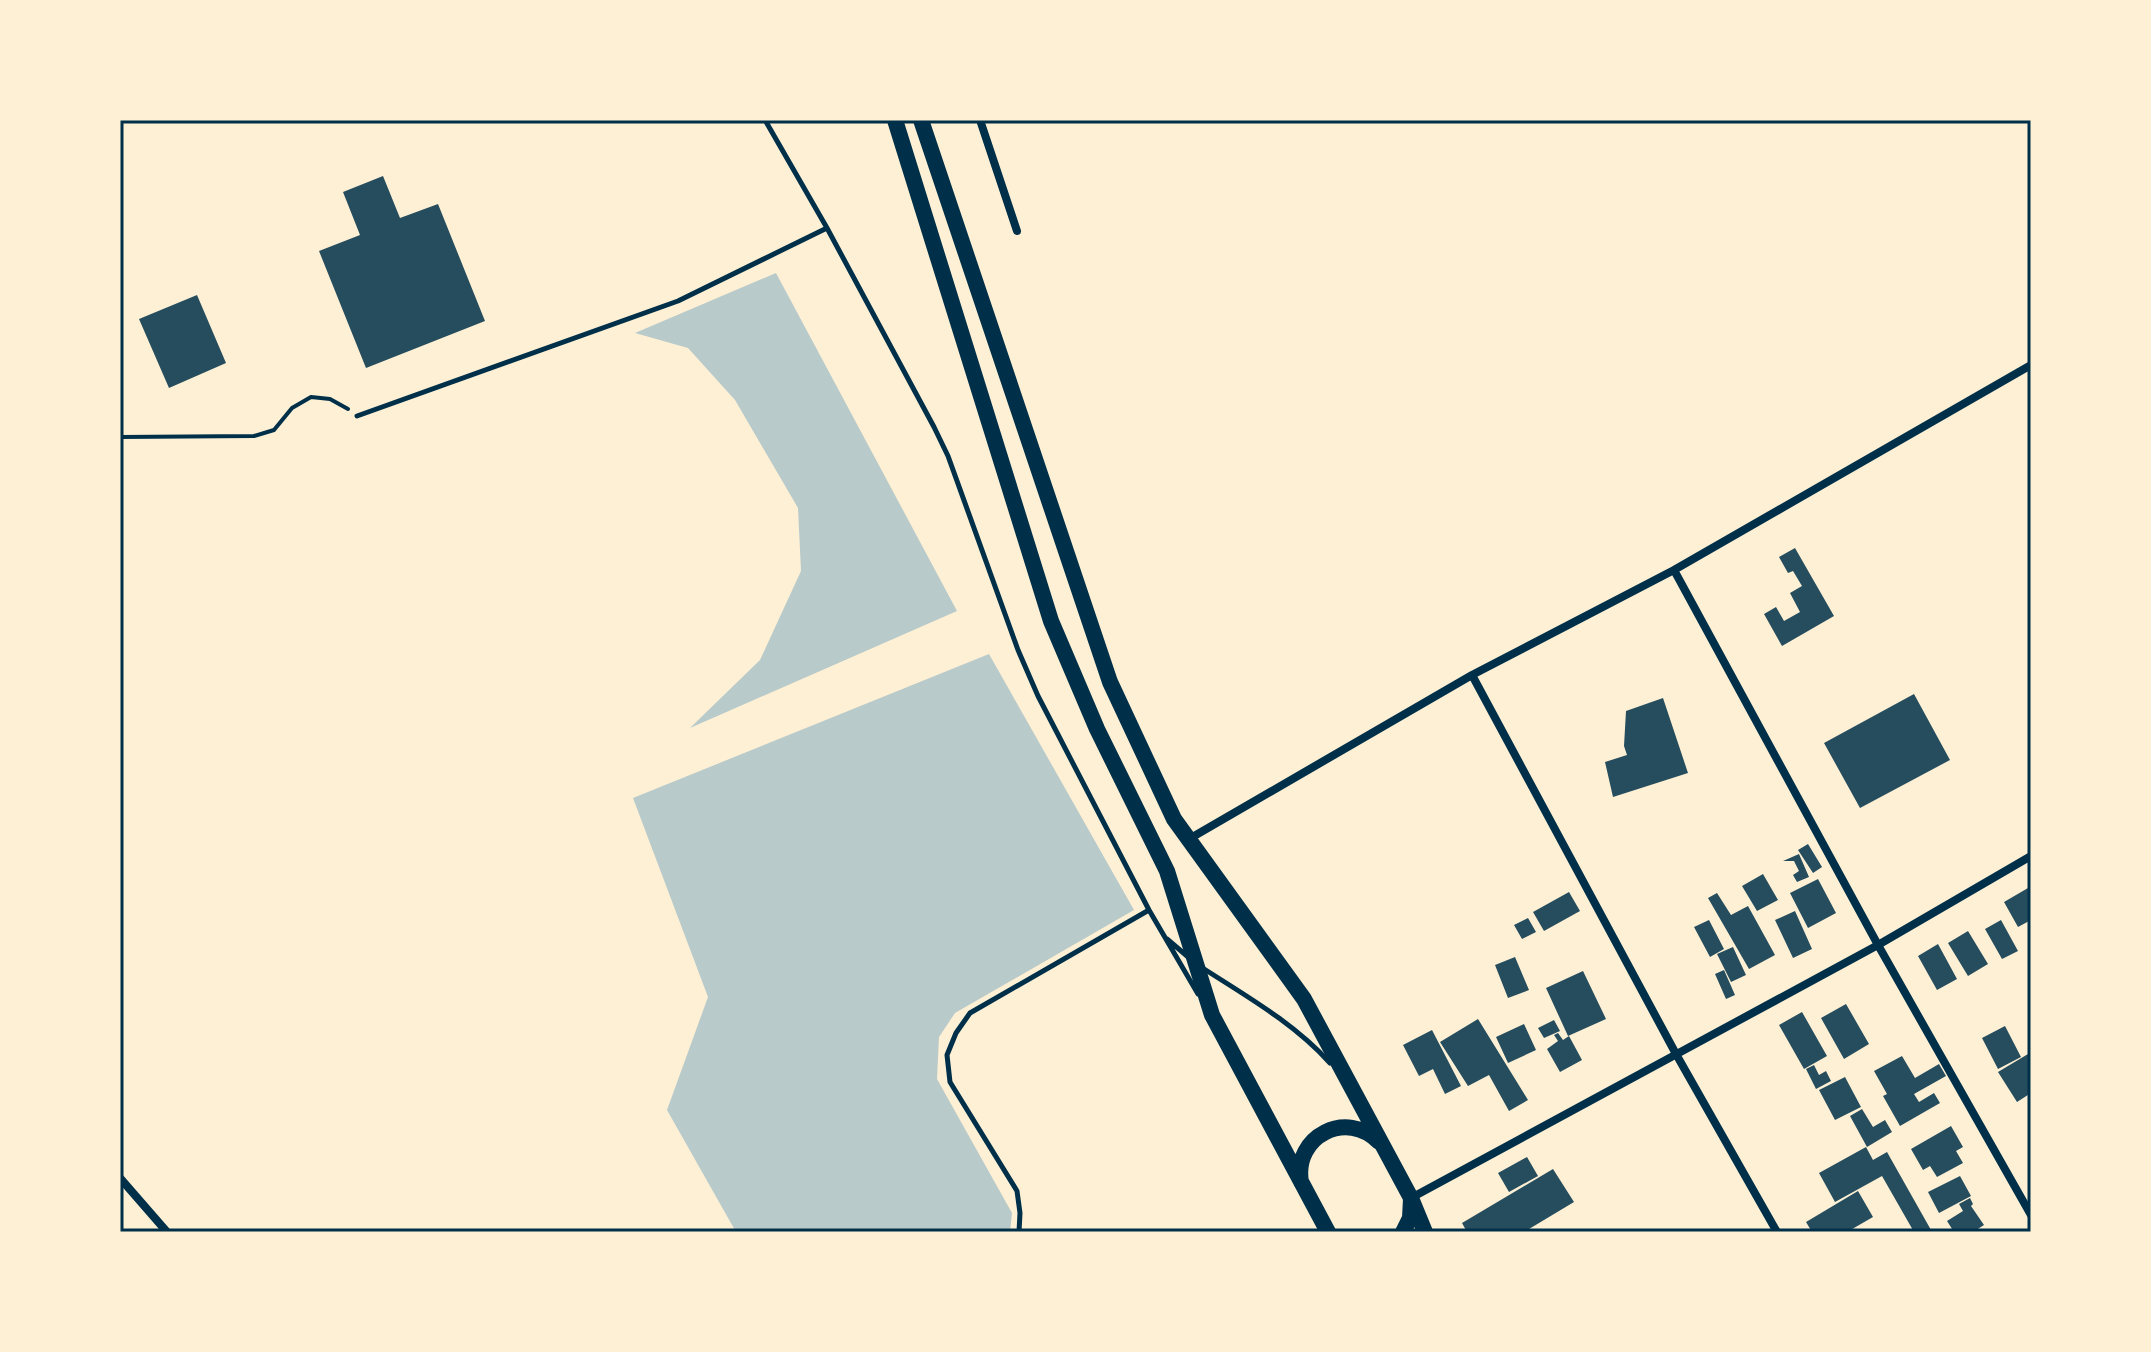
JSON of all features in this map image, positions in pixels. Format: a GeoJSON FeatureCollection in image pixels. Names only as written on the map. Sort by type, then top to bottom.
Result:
{"type":"FeatureCollection","features":[{"type":"Feature","properties":{"kind":"highway"},"geometry":{"type":"LineString","coordinates":[[895,120],[1051,621],[1097,729],[1167,871],[1212,1015],[1328,1232]]}},
{"type":"Feature","properties":{"kind":"highway"},"geometry":{"type":"LineString","coordinates":[[921,120],[1110,682],[1174,819],[1304,999],[1411,1198],[1425,1232]]}},
{"type":"Feature","properties":{"kind":"highway"},"geometry":{"type":"LineString","coordinates":[[1306,1195],[1300,1179],[1301,1161],[1308,1146],[1321,1133],[1337,1127],[1354,1127],[1371,1134],[1383,1146]]}},
{"type":"Feature","properties":{"kind":"highway"},"geometry":{"type":"LineString","coordinates":[[1403,1232],[1410,1218],[1411,1198]]}},
{"type":"Feature","properties":{"kind":"street"},"geometry":{"type":"LineString","coordinates":[[980,120],[1017,231]]}},
{"type":"Feature","properties":{"kind":"street"},"geometry":{"type":"LineString","coordinates":[[1189,839],[1472,675],[1674,570],[2031,365]]}},
{"type":"Feature","properties":{"kind":"street"},"geometry":{"type":"LineString","coordinates":[[1674,570],[1878,945],[2031,1215]]}},
{"type":"Feature","properties":{"kind":"street"},"geometry":{"type":"LineString","coordinates":[[1472,675],[1676,1054],[1777,1232]]}},
{"type":"Feature","properties":{"kind":"street"},"geometry":{"type":"LineString","coordinates":[[1411,1198],[1878,945],[2031,856]]}},
{"type":"Feature","properties":{"kind":"street"},"geometry":{"type":"LineString","coordinates":[[120,1178],[167,1232]]}},
{"type":"Feature","properties":{"kind":"lane"},"geometry":{"type":"LineString","coordinates":[[765,120],[827,228],[941,442],[1038,696],[1163,936],[1212,1015]]}},
{"type":"Feature","properties":{"kind":"lane"},"geometry":{"type":"LineString","coordinates":[[357,416],[678,301],[827,228]]}},
{"type":"Feature","properties":{"kind":"lane"},"geometry":{"type":"LineString","coordinates":[[1019,1232],[1017,1191],[950,1082],[947,1055],[956,1033],[970,1013],[1149,910]]}},
{"type":"Feature","properties":{"kind":"lane"},"geometry":{"type":"LineString","coordinates":[[1163,936],[1194,962],[1304,1037],[1353,1089]]}},
{"type":"Feature","properties":{"kind":"path"},"geometry":{"type":"LineString","coordinates":[[120,437],[254,436],[274,430],[292,408],[311,397],[330,399],[357,416]]}},
{"type":"Feature","properties":{"kind":"shaded area"},"geometry":{"type":"Polygon","coordinates":[[[776,273],[957,611],[690,728],[760,660],[801,571],[798,508],[735,400],[688,348],[635,333],[776,273]]]}},
{"type":"Feature","properties":{"kind":"shaded area"},"geometry":{"type":"Polygon","coordinates":[[[989,654],[1134,910],[955,1013],[939,1037],[937,1079],[1012,1213],[1010,1232],[736,1232],[667,1110],[708,997],[633,798],[989,654]]]}},
{"type":"Feature","properties":{"kind":"building"},"geometry":{"type":"Polygon","coordinates":[[[383,176],[400,218],[438,204],[485,321],[366,368],[319,251],[360,235],[343,192],[383,176]]]}},
{"type":"Feature","properties":{"kind":"building"},"geometry":{"type":"Polygon","coordinates":[[[197,295],[226,363],[169,388],[139,319],[197,295]]]}},
{"type":"Feature","properties":{"kind":"building"},"geometry":{"type":"Polygon","coordinates":[[[1795,548],[1834,616],[1782,646],[1764,614],[1776,607],[1784,621],[1800,612],[1790,593],[1802,586],[1793,571],[1788,573],[1779,557],[1795,548]]]}},
{"type":"Feature","properties":{"kind":"building"},"geometry":{"type":"Polygon","coordinates":[[[1914,694],[1950,760],[1860,808],[1824,743],[1914,694]]]}},
{"type":"Feature","properties":{"kind":"building"},"geometry":{"type":"Polygon","coordinates":[[[1663,698],[1688,773],[1613,797],[1605,762],[1627,755],[1624,746],[1626,711],[1663,698]]]}},
{"type":"Feature","properties":{"kind":"building"},"geometry":{"type":"Polygon","coordinates":[[[1808,844],[1822,867],[1813,873],[1798,850],[1808,844]]]}},
{"type":"Feature","properties":{"kind":"building"},"geometry":{"type":"Polygon","coordinates":[[[1799,854],[1809,877],[1797,882],[1793,875],[1799,871],[1794,861],[1783,861],[1799,854]]]}},
{"type":"Feature","properties":{"kind":"building"},"geometry":{"type":"Polygon","coordinates":[[[1763,874],[1778,900],[1757,911],[1742,886],[1763,874]]]}},
{"type":"Feature","properties":{"kind":"building"},"geometry":{"type":"Polygon","coordinates":[[[1818,879],[1836,913],[1808,928],[1790,893],[1818,879]]]}},
{"type":"Feature","properties":{"kind":"building"},"geometry":{"type":"Polygon","coordinates":[[[2028,888],[2031,894],[2031,920],[2018,927],[2004,902],[2028,888]]]}},
{"type":"Feature","properties":{"kind":"building"},"geometry":{"type":"Polygon","coordinates":[[[1569,892],[1580,911],[1544,931],[1533,912],[1569,892]]]}},
{"type":"Feature","properties":{"kind":"building"},"geometry":{"type":"Polygon","coordinates":[[[1717,893],[1731,915],[1748,906],[1775,955],[1749,969],[1708,898],[1717,893]]]}},
{"type":"Feature","properties":{"kind":"building"},"geometry":{"type":"Polygon","coordinates":[[[1795,911],[1812,949],[1793,958],[1775,920],[1795,911]]]}},
{"type":"Feature","properties":{"kind":"building"},"geometry":{"type":"Polygon","coordinates":[[[1528,918],[1536,932],[1522,939],[1514,925],[1528,918]]]}},
{"type":"Feature","properties":{"kind":"building"},"geometry":{"type":"Polygon","coordinates":[[[1709,920],[1724,949],[1710,957],[1694,927],[1709,920]]]}},
{"type":"Feature","properties":{"kind":"building"},"geometry":{"type":"Polygon","coordinates":[[[2001,920],[2018,951],[2002,959],[1985,929],[2001,920]]]}},
{"type":"Feature","properties":{"kind":"building"},"geometry":{"type":"Polygon","coordinates":[[[1968,931],[1988,964],[1968,976],[1948,943],[1968,931]]]}},
{"type":"Feature","properties":{"kind":"building"},"geometry":{"type":"Polygon","coordinates":[[[1938,944],[1957,979],[1937,990],[1918,956],[1938,944]]]}},
{"type":"Feature","properties":{"kind":"building"},"geometry":{"type":"Polygon","coordinates":[[[1733,947],[1746,975],[1731,982],[1717,954],[1733,947]]]}},
{"type":"Feature","properties":{"kind":"building"},"geometry":{"type":"Polygon","coordinates":[[[1515,957],[1529,990],[1508,998],[1495,965],[1515,957]]]}},
{"type":"Feature","properties":{"kind":"building"},"geometry":{"type":"Polygon","coordinates":[[[1724,970],[1735,995],[1726,999],[1715,974],[1724,970]]]}},
{"type":"Feature","properties":{"kind":"building"},"geometry":{"type":"Polygon","coordinates":[[[1583,971],[1606,1019],[1568,1036],[1546,988],[1583,971]]]}},
{"type":"Feature","properties":{"kind":"building"},"geometry":{"type":"Polygon","coordinates":[[[1846,1004],[1869,1044],[1844,1059],[1821,1018],[1846,1004]]]}},
{"type":"Feature","properties":{"kind":"building"},"geometry":{"type":"Polygon","coordinates":[[[1802,1012],[1827,1056],[1804,1069],[1779,1025],[1802,1012]]]}},
{"type":"Feature","properties":{"kind":"building"},"geometry":{"type":"Polygon","coordinates":[[[1478,1019],[1528,1100],[1509,1111],[1489,1075],[1468,1086],[1440,1042],[1478,1019]]]}},
{"type":"Feature","properties":{"kind":"building"},"geometry":{"type":"Polygon","coordinates":[[[1554,1020],[1560,1031],[1544,1038],[1538,1028],[1554,1020]]]}},
{"type":"Feature","properties":{"kind":"building"},"geometry":{"type":"Polygon","coordinates":[[[1524,1024],[1536,1050],[1508,1063],[1496,1037],[1524,1024]]]}},
{"type":"Feature","properties":{"kind":"building"},"geometry":{"type":"Polygon","coordinates":[[[2005,1026],[2021,1057],[1998,1069],[1982,1038],[2005,1026]]]}},
{"type":"Feature","properties":{"kind":"building"},"geometry":{"type":"Polygon","coordinates":[[[1432,1030],[1461,1086],[1445,1094],[1433,1069],[1419,1076],[1403,1045],[1432,1030]]]}},
{"type":"Feature","properties":{"kind":"building"},"geometry":{"type":"Polygon","coordinates":[[[1558,1033],[1563,1040],[1569,1036],[1582,1060],[1560,1072],[1547,1049],[1558,1041],[1554,1035],[1558,1033]]]}},
{"type":"Feature","properties":{"kind":"building"},"geometry":{"type":"Polygon","coordinates":[[[2028,1054],[2031,1059],[2031,1093],[2017,1102],[1998,1072],[2028,1054]]]}},
{"type":"Feature","properties":{"kind":"building"},"geometry":{"type":"Polygon","coordinates":[[[1902,1056],[1915,1078],[1939,1064],[1946,1076],[1914,1094],[1919,1102],[1934,1093],[1940,1103],[1900,1126],[1883,1096],[1887,1094],[1874,1071],[1902,1056]]]}},
{"type":"Feature","properties":{"kind":"building"},"geometry":{"type":"Polygon","coordinates":[[[1814,1065],[1819,1075],[1826,1071],[1831,1081],[1816,1089],[1806,1069],[1814,1065]]]}},
{"type":"Feature","properties":{"kind":"building"},"geometry":{"type":"Polygon","coordinates":[[[1845,1077],[1861,1107],[1835,1120],[1819,1090],[1845,1077]]]}},
{"type":"Feature","properties":{"kind":"building"},"geometry":{"type":"Polygon","coordinates":[[[1862,1109],[1873,1127],[1885,1120],[1892,1132],[1867,1147],[1850,1116],[1862,1109]]]}},
{"type":"Feature","properties":{"kind":"building"},"geometry":{"type":"Polygon","coordinates":[[[1951,1126],[1963,1147],[1956,1151],[1963,1163],[1937,1177],[1930,1166],[1923,1170],[1911,1149],[1951,1126]]]}},
{"type":"Feature","properties":{"kind":"building"},"geometry":{"type":"Polygon","coordinates":[[[1866,1147],[1873,1160],[1887,1152],[1931,1230],[1914,1232],[1882,1176],[1835,1202],[1819,1173],[1866,1147]]]}},
{"type":"Feature","properties":{"kind":"building"},"geometry":{"type":"Polygon","coordinates":[[[1527,1157],[1538,1176],[1509,1192],[1498,1173],[1527,1157]]]}},
{"type":"Feature","properties":{"kind":"building"},"geometry":{"type":"Polygon","coordinates":[[[1553,1169],[1574,1202],[1524,1232],[1467,1232],[1462,1223],[1553,1169]]]}},
{"type":"Feature","properties":{"kind":"building"},"geometry":{"type":"Polygon","coordinates":[[[1960,1176],[1971,1196],[1939,1213],[1928,1192],[1960,1176]]]}},
{"type":"Feature","properties":{"kind":"building"},"geometry":{"type":"Polygon","coordinates":[[[1858,1191],[1873,1217],[1847,1232],[1812,1232],[1806,1222],[1858,1191]]]}},
{"type":"Feature","properties":{"kind":"building"},"geometry":{"type":"Polygon","coordinates":[[[1970,1198],[1971,1206],[1984,1225],[1973,1232],[1954,1232],[1947,1221],[1963,1211],[1959,1204],[1970,1198]]]}}]}
